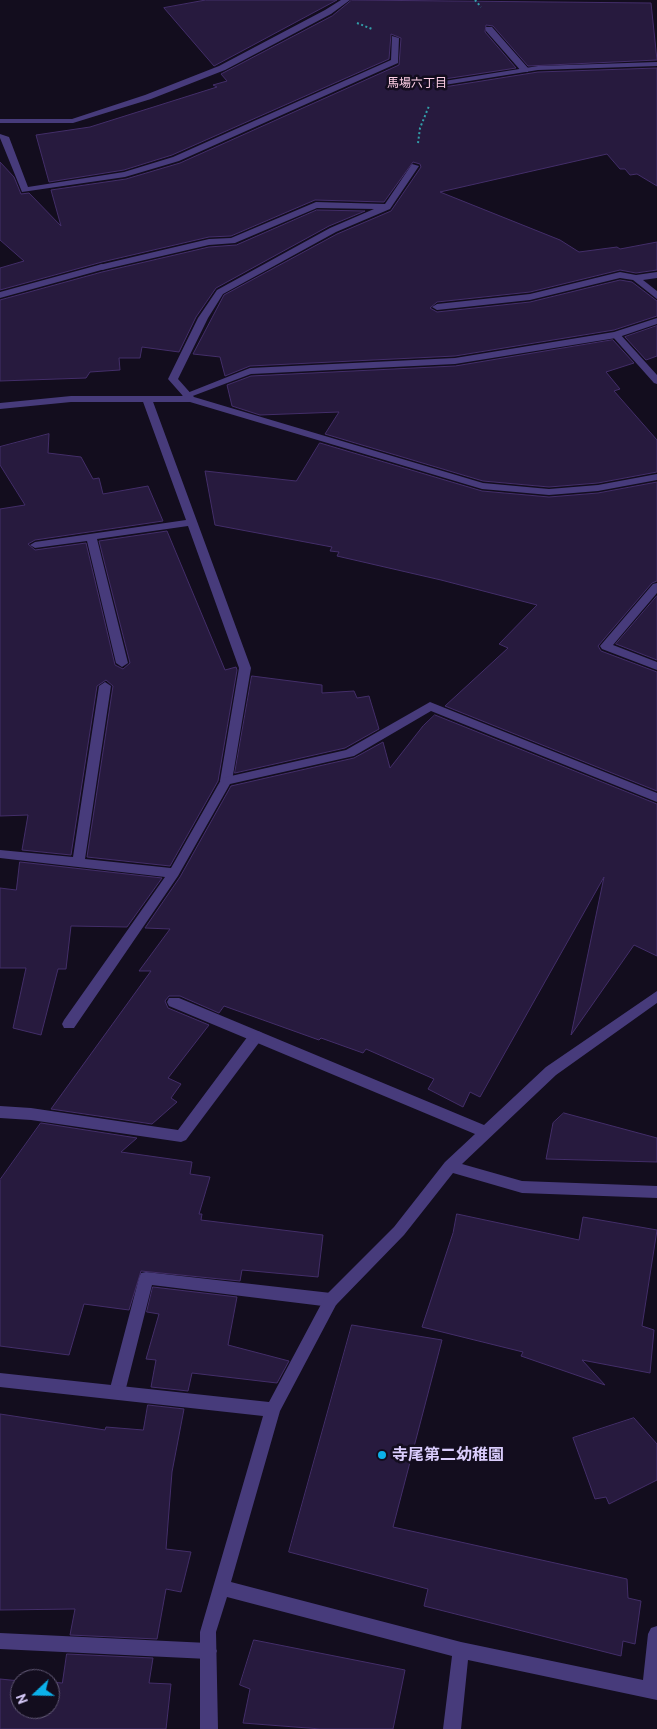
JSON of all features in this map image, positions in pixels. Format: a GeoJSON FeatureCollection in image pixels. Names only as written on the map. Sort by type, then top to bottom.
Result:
{"type":"FeatureCollection","features":[{"type":"Feature","properties":{"kind":"street"},"geometry":{"type":"LineString","coordinates":[[0,121],[73,121],[148,97],[222,68],[328,12],[346,0]]}},
{"type":"Feature","properties":{"kind":"street"},"geometry":{"type":"LineString","coordinates":[[489,28],[525,70]]}},
{"type":"Feature","properties":{"kind":"street"},"geometry":{"type":"LineString","coordinates":[[0,136],[6,137],[25,190],[125,174],[176,159],[395,61],[394,38]]}},
{"type":"Feature","properties":{"kind":"street"},"geometry":{"type":"LineString","coordinates":[[438,84],[525,70],[657,64]]}},
{"type":"Feature","properties":{"kind":"street"},"geometry":{"type":"LineString","coordinates":[[189,397],[173,379],[203,318],[220,292],[333,230],[387,206],[416,166]]}},
{"type":"Feature","properties":{"kind":"street"},"geometry":{"type":"LineString","coordinates":[[0,295],[209,242],[232,240],[316,205],[387,206]]}},
{"type":"Feature","properties":{"kind":"street"},"geometry":{"type":"LineString","coordinates":[[437,307],[530,297],[620,275],[636,278],[657,274]]}},
{"type":"Feature","properties":{"kind":"street"},"geometry":{"type":"LineString","coordinates":[[636,278],[657,296]]}},
{"type":"Feature","properties":{"kind":"street"},"geometry":{"type":"LineString","coordinates":[[189,397],[250,371],[455,361],[616,335],[657,321]]}},
{"type":"Feature","properties":{"kind":"street"},"geometry":{"type":"LineString","coordinates":[[616,335],[657,381]]}},
{"type":"Feature","properties":{"kind":"street"},"geometry":{"type":"LineString","coordinates":[[0,406],[71,399],[189,397],[482,486],[549,492],[598,488],[657,477]]}},
{"type":"Feature","properties":{"kind":"street"},"geometry":{"type":"LineString","coordinates":[[69,1024],[174,874],[226,781],[245,668],[147,399]]}},
{"type":"Feature","properties":{"kind":"street"},"geometry":{"type":"LineString","coordinates":[[34,545],[193,522]]}},
{"type":"Feature","properties":{"kind":"street"},"geometry":{"type":"LineString","coordinates":[[91,537],[122,663]]}},
{"type":"Feature","properties":{"kind":"street"},"geometry":{"type":"LineString","coordinates":[[657,586],[606,646],[657,666]]}},
{"type":"Feature","properties":{"kind":"street"},"geometry":{"type":"LineString","coordinates":[[78,862],[104,686]]}},
{"type":"Feature","properties":{"kind":"street"},"geometry":{"type":"LineString","coordinates":[[226,781],[350,753],[430,706],[657,798]]}},
{"type":"Feature","properties":{"kind":"street"},"geometry":{"type":"LineString","coordinates":[[0,854],[174,874]]}},
{"type":"Feature","properties":{"kind":"street"},"geometry":{"type":"LineString","coordinates":[[209,1729],[208,1632],[273,1410],[331,1300],[399,1231],[450,1166],[551,1071],[657,996]]}},
{"type":"Feature","properties":{"kind":"street"},"geometry":{"type":"LineString","coordinates":[[174,1002],[486,1132]]}},
{"type":"Feature","properties":{"kind":"street"},"geometry":{"type":"LineString","coordinates":[[0,1112],[31,1114],[180,1136],[256,1036]]}},
{"type":"Feature","properties":{"kind":"street"},"geometry":{"type":"LineString","coordinates":[[450,1166],[522,1187],[657,1192]]}},
{"type":"Feature","properties":{"kind":"street"},"geometry":{"type":"LineString","coordinates":[[117,1392],[146,1278],[331,1300]]}},
{"type":"Feature","properties":{"kind":"street"},"geometry":{"type":"LineString","coordinates":[[0,1380],[273,1410]]}},
{"type":"Feature","properties":{"kind":"street"},"geometry":{"type":"LineString","coordinates":[[221,1587],[461,1650],[654,1690],[657,1634]]}},
{"type":"Feature","properties":{"kind":"street"},"geometry":{"type":"LineString","coordinates":[[0,1642],[208,1651]]}},
{"type":"Feature","properties":{"kind":"street"},"geometry":{"type":"LineString","coordinates":[[452,1729],[461,1650]]}},
{"type":"Feature","properties":{"kind":"path"},"geometry":{"type":"LineString","coordinates":[[328,12],[394,38]]}},
{"type":"Feature","properties":{"kind":"path"},"geometry":{"type":"LineString","coordinates":[[416,166],[420,128],[438,84]]}},
{"type":"Feature","properties":{"kind":"building"},"geometry":{"type":"Polygon","coordinates":[[[206,0],[337,0],[214,66],[164,8],[206,0]]]}},
{"type":"Feature","properties":{"kind":"building"},"geometry":{"type":"Polygon","coordinates":[[[352,0],[651,3],[657,60],[528,66],[493,26],[486,25],[485,32],[516,68],[438,80],[432,85],[438,88],[538,72],[657,68],[657,186],[637,174],[630,175],[625,169],[620,169],[607,154],[440,192],[560,240],[579,252],[617,247],[620,249],[657,242],[657,270],[636,273],[620,270],[530,292],[437,302],[430,308],[437,312],[530,302],[620,280],[632,282],[657,301],[657,316],[614,330],[455,356],[250,366],[225,376],[220,357],[193,354],[224,295],[337,234],[391,211],[421,167],[420,164],[413,162],[384,202],[315,200],[231,236],[209,237],[102,262],[0,290],[0,268],[24,261],[0,240],[0,162],[14,177],[21,194],[29,193],[61,226],[51,190],[126,179],[180,163],[399,65],[401,38],[391,34],[389,59],[172,155],[124,170],[49,182],[36,135],[90,127],[217,87],[213,85],[227,81],[221,74],[332,16],[352,0]]]}},
{"type":"Feature","properties":{"kind":"building"},"geometry":{"type":"Polygon","coordinates":[[[317,210],[365,211],[329,226],[216,288],[196,317],[179,352],[142,347],[140,358],[119,358],[120,370],[90,372],[86,378],[0,381],[0,300],[102,272],[209,247],[236,245],[317,210]]]}},
{"type":"Feature","properties":{"kind":"building"},"geometry":{"type":"Polygon","coordinates":[[[657,326],[657,356],[646,360],[625,337],[657,326]]]}},
{"type":"Feature","properties":{"kind":"building"},"geometry":{"type":"Polygon","coordinates":[[[613,340],[634,363],[606,372],[620,389],[614,391],[657,440],[657,472],[598,483],[549,487],[483,481],[325,434],[339,412],[260,415],[232,406],[227,385],[251,376],[455,366],[613,340]]]}},
{"type":"Feature","properties":{"kind":"building"},"geometry":{"type":"Polygon","coordinates":[[[49,434],[48,453],[81,457],[93,479],[99,478],[103,494],[148,486],[163,521],[35,540],[28,544],[35,550],[86,543],[115,665],[123,669],[130,663],[99,541],[167,531],[225,670],[236,667],[237,670],[218,781],[170,866],[87,857],[113,686],[106,680],[97,686],[71,855],[22,850],[28,815],[0,816],[0,509],[25,505],[0,465],[0,447],[49,434]]]}},
{"type":"Feature","properties":{"kind":"building"},"geometry":{"type":"Polygon","coordinates":[[[320,443],[482,491],[549,497],[598,493],[657,482],[657,581],[652,583],[598,646],[601,651],[657,672],[657,791],[445,706],[508,648],[499,644],[537,605],[337,556],[339,552],[330,551],[332,547],[215,525],[205,471],[296,481],[320,443]]]}},
{"type":"Feature","properties":{"kind":"building"},"geometry":{"type":"Polygon","coordinates":[[[657,596],[657,660],[616,644],[657,596]]]}},
{"type":"Feature","properties":{"kind":"building"},"geometry":{"type":"Polygon","coordinates":[[[252,676],[322,685],[322,693],[354,691],[357,698],[369,696],[379,729],[345,748],[235,773],[252,676]]]}},
{"type":"Feature","properties":{"kind":"building"},"geometry":{"type":"Polygon","coordinates":[[[435,715],[657,804],[657,956],[634,945],[571,1035],[604,877],[480,1097],[470,1092],[463,1107],[428,1089],[434,1079],[366,1049],[363,1053],[321,1038],[319,1040],[224,1006],[219,1013],[180,996],[169,996],[165,1001],[168,1008],[209,1025],[168,1078],[181,1084],[171,1098],[177,1102],[152,1124],[51,1109],[151,971],[139,971],[170,929],[145,928],[180,877],[231,786],[354,758],[383,742],[390,768],[423,726],[435,715]]]}},
{"type":"Feature","properties":{"kind":"building"},"geometry":{"type":"Polygon","coordinates":[[[20,862],[162,878],[127,927],[71,926],[66,969],[58,969],[41,1035],[13,1028],[26,968],[0,968],[0,888],[16,890],[20,862]]]}},
{"type":"Feature","properties":{"kind":"building"},"geometry":{"type":"Polygon","coordinates":[[[564,1113],[657,1138],[657,1162],[546,1159],[553,1123],[564,1113]]]}},
{"type":"Feature","properties":{"kind":"building"},"geometry":{"type":"Polygon","coordinates":[[[41,1123],[137,1138],[121,1152],[192,1162],[190,1174],[210,1177],[199,1214],[202,1214],[201,1220],[323,1235],[318,1277],[242,1270],[240,1281],[141,1271],[129,1310],[84,1304],[69,1355],[0,1346],[0,1180],[41,1123]]]}},
{"type":"Feature","properties":{"kind":"building"},"geometry":{"type":"Polygon","coordinates":[[[457,1214],[579,1240],[583,1217],[657,1230],[642,1326],[654,1330],[650,1373],[582,1360],[605,1385],[521,1356],[523,1352],[422,1327],[453,1233],[457,1214]]]}},
{"type":"Feature","properties":{"kind":"building"},"geometry":{"type":"Polygon","coordinates":[[[153,1287],[237,1297],[228,1345],[289,1361],[277,1383],[192,1373],[188,1391],[151,1387],[156,1360],[146,1359],[159,1314],[147,1312],[153,1287]]]}},
{"type":"Feature","properties":{"kind":"building"},"geometry":{"type":"Polygon","coordinates":[[[352,1325],[442,1340],[393,1527],[627,1579],[628,1598],[641,1601],[635,1644],[623,1641],[621,1656],[424,1606],[428,1589],[289,1552],[352,1325]]]}},
{"type":"Feature","properties":{"kind":"building"},"geometry":{"type":"Polygon","coordinates":[[[148,1405],[184,1409],[172,1472],[166,1549],[191,1552],[181,1592],[166,1589],[157,1639],[70,1635],[75,1609],[0,1610],[0,1414],[105,1430],[106,1427],[143,1430],[148,1405]]]}},
{"type":"Feature","properties":{"kind":"building"},"geometry":{"type":"Polygon","coordinates":[[[634,1418],[657,1444],[657,1480],[609,1504],[606,1497],[595,1499],[573,1438],[634,1418]]]}},
{"type":"Feature","properties":{"kind":"building"},"geometry":{"type":"Polygon","coordinates":[[[254,1640],[405,1670],[393,1729],[321,1729],[243,1723],[250,1689],[240,1685],[254,1640]]]}},
{"type":"Feature","properties":{"kind":"building"},"geometry":{"type":"Polygon","coordinates":[[[67,1654],[153,1658],[149,1683],[171,1684],[166,1729],[0,1729],[0,1679],[10,1680],[10,1719],[60,1719],[60,1683],[62,1683],[67,1654]]]}},
{"type":"Feature","properties":{"kind":"place","name":"寺尾第二幼稚園"},"geometry":{"type":"Point","coordinates":[382,1455]}},
{"type":"Feature","properties":{"kind":"district","name":"馬場六丁目"},"geometry":{"type":"Point","coordinates":[417,84]}}]}
